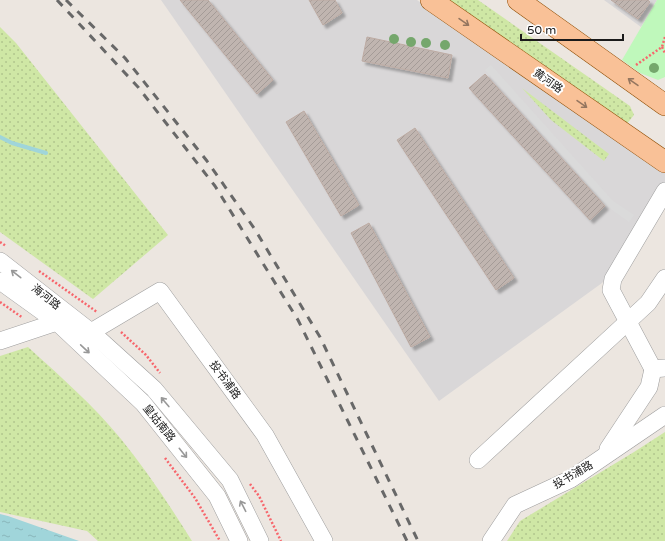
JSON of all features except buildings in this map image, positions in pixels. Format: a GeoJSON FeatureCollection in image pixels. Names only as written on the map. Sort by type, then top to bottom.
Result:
{"type":"FeatureCollection","features":[{"type":"Feature","properties":{"kind":"main road","name":"黄河路"},"geometry":{"type":"LineString","coordinates":[[432,0],[665,162]]}},
{"type":"Feature","properties":{"kind":"main road"},"geometry":{"type":"LineString","coordinates":[[518,0],[665,105]]}},
{"type":"Feature","properties":{"kind":"street"},"geometry":{"type":"LineString","coordinates":[[602,457],[649,387],[659,368],[628,321],[611,290],[613,279],[665,191]]}},
{"type":"Feature","properties":{"kind":"street","name":"海河路"},"geometry":{"type":"LineString","coordinates":[[0,261],[91,332]]}},
{"type":"Feature","properties":{"kind":"street"},"geometry":{"type":"LineString","coordinates":[[478,460],[648,303],[665,278]]}},
{"type":"Feature","properties":{"kind":"street","name":"海河路"},"geometry":{"type":"LineString","coordinates":[[0,281],[57,322]]}},
{"type":"Feature","properties":{"kind":"street","name":"投书浦路"},"geometry":{"type":"LineString","coordinates":[[91,332],[160,291],[265,435],[324,541]]}},
{"type":"Feature","properties":{"kind":"street"},"geometry":{"type":"LineString","coordinates":[[0,341],[57,322]]}},
{"type":"Feature","properties":{"kind":"street","name":"皇姑南路"},"geometry":{"type":"LineString","coordinates":[[57,322],[143,403],[217,496],[239,541]]}},
{"type":"Feature","properties":{"kind":"street","name":"皇姑南路"},"geometry":{"type":"LineString","coordinates":[[91,332],[154,389],[230,480],[260,541]]}},
{"type":"Feature","properties":{"kind":"street","name":"投书浦路"},"geometry":{"type":"LineString","coordinates":[[491,541],[515,505],[571,479],[665,415]]}},
{"type":"Feature","properties":{"kind":"path"},"geometry":{"type":"LineString","coordinates":[[622,74],[662,47],[665,37]]}},
{"type":"Feature","properties":{"kind":"path"},"geometry":{"type":"LineString","coordinates":[[662,47],[665,53]]}},
{"type":"Feature","properties":{"kind":"path"},"geometry":{"type":"LineString","coordinates":[[0,302],[36,328]]}},
{"type":"Feature","properties":{"kind":"path"},"geometry":{"type":"LineString","coordinates":[[165,457],[195,498],[220,541]]}},
{"type":"Feature","properties":{"kind":"shaded area"},"geometry":{"type":"Polygon","coordinates":[[[161,0],[417,0],[665,171],[665,199],[602,283],[439,401],[161,0]]]}},
{"type":"Feature","properties":{"kind":"shaded area"},"geometry":{"type":"Polygon","coordinates":[[[604,0],[657,0],[641,27],[604,0]]]}},
{"type":"Feature","properties":{"kind":"shaded area"},"geometry":{"type":"Polygon","coordinates":[[[491,65],[613,201],[634,215],[629,222],[608,207],[485,70],[491,65]]]}},
{"type":"Feature","properties":{"kind":"green space"},"geometry":{"type":"Polygon","coordinates":[[[440,0],[478,0],[630,106],[634,115],[626,125],[440,0]]]}},
{"type":"Feature","properties":{"kind":"green space"},"geometry":{"type":"Polygon","coordinates":[[[657,0],[665,0],[665,77],[658,80],[640,73],[622,60],[657,0]]]}},
{"type":"Feature","properties":{"kind":"green space"},"geometry":{"type":"Polygon","coordinates":[[[0,27],[16,43],[168,235],[93,299],[0,232],[0,27]]]}},
{"type":"Feature","properties":{"kind":"green space"},"geometry":{"type":"Polygon","coordinates":[[[522,88],[609,154],[604,161],[551,120],[522,88]]]}},
{"type":"Feature","properties":{"kind":"green space"},"geometry":{"type":"Polygon","coordinates":[[[28,347],[88,403],[121,439],[158,489],[192,541],[98,541],[87,531],[0,512],[0,356],[28,347]]]}},
{"type":"Feature","properties":{"kind":"green space"},"geometry":{"type":"Polygon","coordinates":[[[665,432],[665,541],[507,541],[520,521],[665,432]]]}},
{"type":"Feature","properties":{"kind":"water"},"geometry":{"type":"Polygon","coordinates":[[[0,514],[8,516],[79,541],[0,541],[0,514]]]}},
{"type":"Feature","properties":{"kind":"waterway"},"geometry":{"type":"LineString","coordinates":[[0,137],[12,143],[46,153]]}},
{"type":"Feature","properties":{"kind":"railway"},"geometry":{"type":"LineString","coordinates":[[57,0],[138,87],[215,186],[298,320],[407,541]]}},
{"type":"Feature","properties":{"kind":"railway"},"geometry":{"type":"LineString","coordinates":[[66,0],[125,58],[207,161],[254,228],[320,337],[418,541]]}}]}
